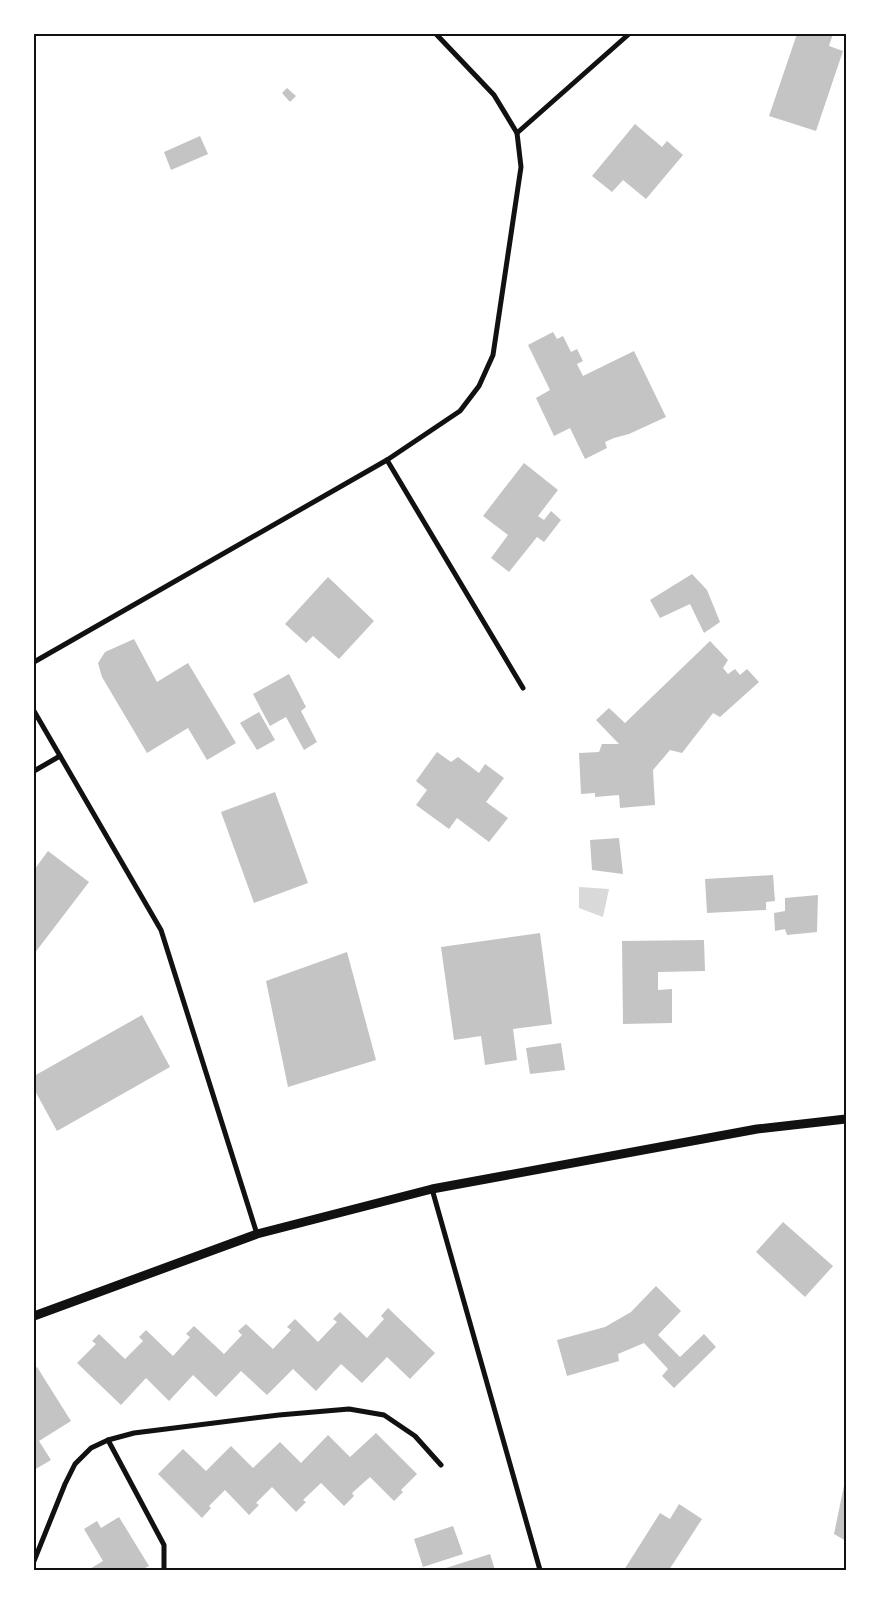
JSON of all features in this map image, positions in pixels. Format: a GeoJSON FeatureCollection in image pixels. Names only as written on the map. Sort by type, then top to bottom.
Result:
{"type":"FeatureCollection","features":[{"type":"Feature","properties":{"kind":"street"},"geometry":{"type":"LineString","coordinates":[[34,662],[387,460],[460,411],[480,386],[493,355],[521,168],[517,133],[494,95],[436,34]]}},
{"type":"Feature","properties":{"kind":"street"},"geometry":{"type":"LineString","coordinates":[[517,133],[629,34]]}},
{"type":"Feature","properties":{"kind":"street"},"geometry":{"type":"LineString","coordinates":[[387,460],[523,688]]}},
{"type":"Feature","properties":{"kind":"street"},"geometry":{"type":"LineString","coordinates":[[34,711],[161,930],[257,1234]]}},
{"type":"Feature","properties":{"kind":"street"},"geometry":{"type":"LineString","coordinates":[[34,771],[60,756]]}},
{"type":"Feature","properties":{"kind":"street"},"geometry":{"type":"LineString","coordinates":[[34,1316],[257,1234],[432,1189],[757,1128],[846,1119]]}},
{"type":"Feature","properties":{"kind":"street"},"geometry":{"type":"LineString","coordinates":[[432,1189],[540,1570]]}},
{"type":"Feature","properties":{"kind":"street"},"geometry":{"type":"LineString","coordinates":[[34,1560],[64,1484],[75,1464],[91,1448],[108,1440],[134,1433],[280,1415],[349,1409],[384,1415],[415,1436],[440,1465]]}},
{"type":"Feature","properties":{"kind":"street"},"geometry":{"type":"LineString","coordinates":[[108,1440],[164,1545],[164,1570]]}},
{"type":"Feature","properties":{"kind":"shaded area"},"geometry":{"type":"Polygon","coordinates":[[[579,887],[609,889],[603,917],[579,908],[579,887]]]}},
{"type":"Feature","properties":{"kind":"building"},"geometry":{"type":"Polygon","coordinates":[[[797,34],[833,34],[829,46],[843,51],[816,131],[769,116],[797,34]]]}},
{"type":"Feature","properties":{"kind":"building"},"geometry":{"type":"Polygon","coordinates":[[[287,88],[296,96],[290,102],[282,93],[287,88]]]}},
{"type":"Feature","properties":{"kind":"building"},"geometry":{"type":"Polygon","coordinates":[[[635,124],[662,147],[667,141],[683,155],[646,199],[623,180],[612,192],[592,176],[635,124]]]}},
{"type":"Feature","properties":{"kind":"building"},"geometry":{"type":"Polygon","coordinates":[[[200,136],[208,154],[171,170],[164,152],[200,136]]]}},
{"type":"Feature","properties":{"kind":"building"},"geometry":{"type":"Polygon","coordinates":[[[553,332],[557,339],[563,336],[571,352],[577,349],[583,361],[577,364],[583,376],[634,351],[666,417],[629,434],[605,442],[607,448],[585,459],[570,428],[554,436],[536,398],[550,390],[528,345],[553,332]]]}},
{"type":"Feature","properties":{"kind":"building"},"geometry":{"type":"Polygon","coordinates":[[[524,463],[558,490],[538,516],[544,520],[551,511],[561,520],[544,542],[537,537],[509,572],[491,558],[508,535],[483,516],[524,463]]]}},
{"type":"Feature","properties":{"kind":"building"},"geometry":{"type":"Polygon","coordinates":[[[692,574],[707,590],[720,622],[704,633],[690,604],[660,618],[650,600],[692,574]]]}},
{"type":"Feature","properties":{"kind":"building"},"geometry":{"type":"Polygon","coordinates":[[[328,577],[374,621],[339,659],[313,636],[306,643],[285,624],[328,577]]]}},
{"type":"Feature","properties":{"kind":"building"},"geometry":{"type":"Polygon","coordinates":[[[134,639],[157,682],[188,663],[236,743],[207,760],[188,728],[147,753],[102,677],[98,663],[105,652],[134,639]]]}},
{"type":"Feature","properties":{"kind":"building"},"geometry":{"type":"Polygon","coordinates":[[[710,641],[728,660],[723,668],[728,674],[735,669],[740,675],[747,669],[759,682],[720,717],[713,713],[682,753],[670,750],[653,770],[655,805],[620,808],[619,795],[595,797],[595,793],[581,794],[579,753],[599,752],[602,744],[619,744],[596,720],[609,708],[625,723],[710,641]]]}},
{"type":"Feature","properties":{"kind":"building"},"geometry":{"type":"Polygon","coordinates":[[[289,674],[306,707],[301,711],[317,742],[304,750],[286,717],[270,726],[253,694],[289,674]]]}},
{"type":"Feature","properties":{"kind":"building"},"geometry":{"type":"Polygon","coordinates":[[[259,712],[275,740],[257,750],[240,723],[259,712]]]}},
{"type":"Feature","properties":{"kind":"building"},"geometry":{"type":"Polygon","coordinates":[[[437,752],[451,762],[458,757],[479,773],[485,764],[504,778],[486,802],[508,818],[489,842],[457,818],[449,829],[416,805],[427,790],[416,781],[437,752]]]}},
{"type":"Feature","properties":{"kind":"building"},"geometry":{"type":"Polygon","coordinates":[[[275,792],[308,883],[254,903],[221,812],[275,792]]]}},
{"type":"Feature","properties":{"kind":"building"},"geometry":{"type":"Polygon","coordinates":[[[619,838],[623,874],[592,870],[590,840],[619,838]]]}},
{"type":"Feature","properties":{"kind":"building"},"geometry":{"type":"Polygon","coordinates":[[[48,851],[89,882],[34,954],[34,870],[48,851]]]}},
{"type":"Feature","properties":{"kind":"building"},"geometry":{"type":"Polygon","coordinates":[[[773,875],[775,901],[766,902],[766,910],[707,913],[705,879],[773,875]]]}},
{"type":"Feature","properties":{"kind":"building"},"geometry":{"type":"Polygon","coordinates":[[[818,895],[817,932],[787,935],[785,929],[775,931],[774,913],[785,911],[785,898],[818,895]]]}},
{"type":"Feature","properties":{"kind":"building"},"geometry":{"type":"Polygon","coordinates":[[[540,933],[552,1024],[513,1029],[517,1060],[485,1065],[481,1036],[454,1040],[441,947],[540,933]]]}},
{"type":"Feature","properties":{"kind":"building"},"geometry":{"type":"Polygon","coordinates":[[[704,940],[705,971],[658,972],[658,990],[672,989],[672,1023],[623,1024],[622,941],[704,940]]]}},
{"type":"Feature","properties":{"kind":"building"},"geometry":{"type":"Polygon","coordinates":[[[347,952],[376,1060],[288,1087],[266,981],[347,952]]]}},
{"type":"Feature","properties":{"kind":"building"},"geometry":{"type":"Polygon","coordinates":[[[142,1015],[170,1067],[57,1131],[34,1089],[34,1076],[142,1015]]]}},
{"type":"Feature","properties":{"kind":"building"},"geometry":{"type":"Polygon","coordinates":[[[561,1043],[565,1070],[530,1074],[526,1048],[561,1043]]]}},
{"type":"Feature","properties":{"kind":"building"},"geometry":{"type":"Polygon","coordinates":[[[783,1222],[833,1266],[805,1297],[756,1252],[783,1222]]]}},
{"type":"Feature","properties":{"kind":"building"},"geometry":{"type":"Polygon","coordinates":[[[656,1286],[681,1311],[658,1335],[680,1357],[704,1334],[716,1347],[674,1388],[662,1376],[668,1369],[644,1343],[618,1354],[619,1361],[567,1376],[557,1340],[605,1327],[631,1312],[656,1286]]]}},
{"type":"Feature","properties":{"kind":"building"},"geometry":{"type":"Polygon","coordinates":[[[388,1308],[435,1353],[410,1379],[387,1357],[362,1383],[341,1364],[316,1391],[293,1369],[267,1395],[241,1371],[216,1397],[193,1375],[169,1401],[146,1378],[121,1405],[77,1363],[96,1344],[92,1341],[99,1334],[125,1359],[143,1341],[139,1337],[146,1330],[173,1356],[190,1337],[186,1334],[194,1326],[224,1354],[242,1335],[238,1331],[246,1324],[273,1349],[291,1330],[287,1327],[295,1319],[318,1342],[337,1322],[333,1319],[340,1312],[367,1338],[384,1319],[381,1316],[388,1308]]]}},
{"type":"Feature","properties":{"kind":"building"},"geometry":{"type":"Polygon","coordinates":[[[37,1367],[71,1421],[39,1441],[51,1460],[34,1470],[34,1369],[37,1367]]]}},
{"type":"Feature","properties":{"kind":"building"},"geometry":{"type":"Polygon","coordinates":[[[376,1433],[417,1474],[401,1490],[403,1492],[394,1501],[370,1477],[352,1493],[354,1496],[344,1506],[321,1483],[303,1500],[306,1502],[296,1512],[272,1487],[256,1503],[259,1505],[249,1515],[225,1490],[209,1506],[211,1508],[202,1518],[158,1474],[183,1449],[206,1471],[231,1446],[253,1468],[280,1442],[301,1463],[328,1435],[350,1457],[376,1433]]]}},
{"type":"Feature","properties":{"kind":"building"},"geometry":{"type":"Polygon","coordinates":[[[846,1481],[846,1541],[834,1534],[846,1481]]]}},
{"type":"Feature","properties":{"kind":"building"},"geometry":{"type":"Polygon","coordinates":[[[679,1504],[702,1519],[669,1570],[624,1570],[660,1513],[670,1519],[679,1504]]]}},
{"type":"Feature","properties":{"kind":"building"},"geometry":{"type":"Polygon","coordinates":[[[119,1517],[149,1566],[141,1570],[88,1570],[103,1561],[84,1529],[97,1521],[101,1528],[119,1517]]]}},
{"type":"Feature","properties":{"kind":"building"},"geometry":{"type":"Polygon","coordinates":[[[453,1526],[463,1554],[423,1567],[414,1539],[453,1526]]]}},
{"type":"Feature","properties":{"kind":"building"},"geometry":{"type":"Polygon","coordinates":[[[490,1554],[495,1570],[446,1570],[446,1568],[490,1554]]]}}]}
